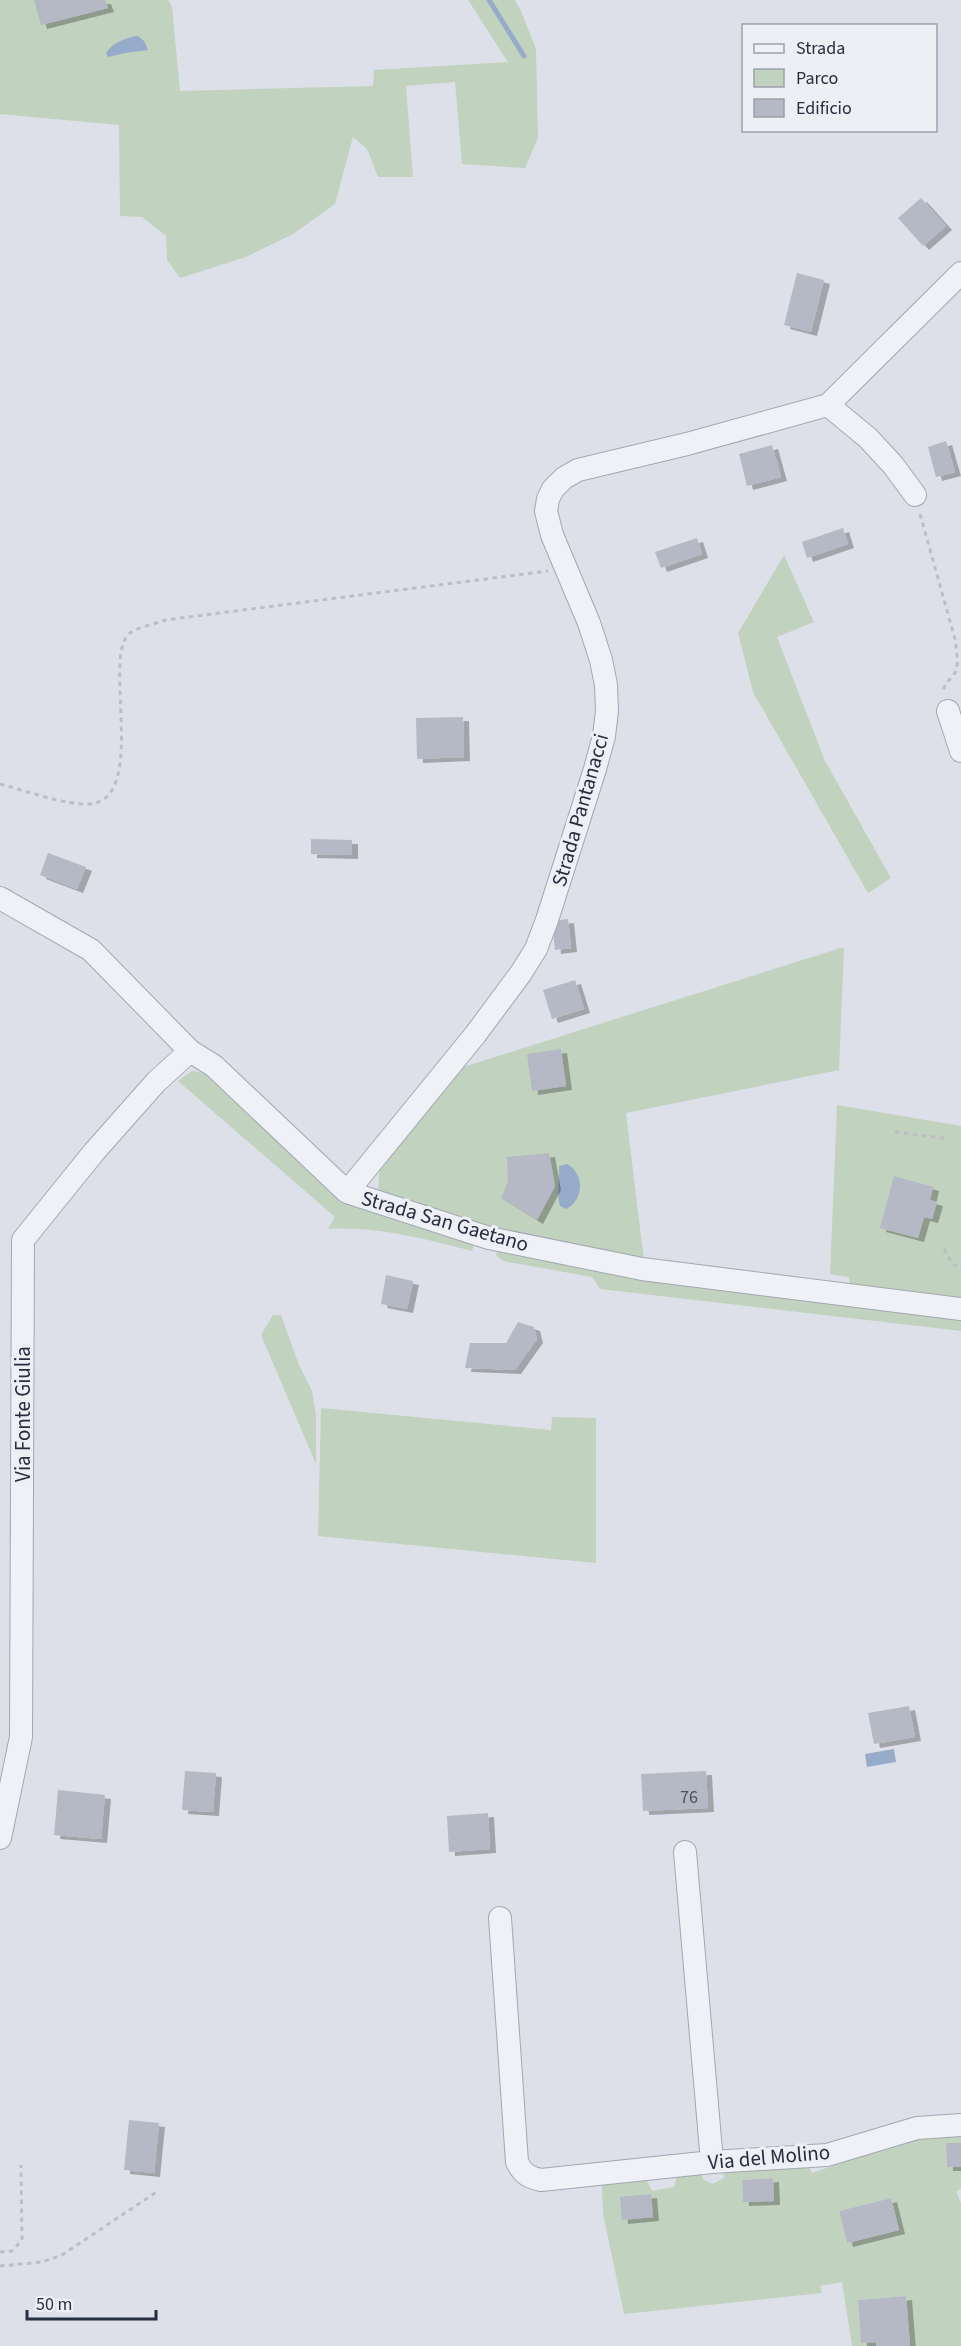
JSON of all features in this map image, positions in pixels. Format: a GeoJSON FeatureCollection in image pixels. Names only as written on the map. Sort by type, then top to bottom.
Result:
{"type":"FeatureCollection","features":[{"type":"Feature","properties":{"kind":"street","name":"Strada Pantanacci"},"geometry":{"type":"LineString","coordinates":[[347,1192],[475,1035],[536,949],[595,769],[604,736],[607,711],[606,685],[589,623],[552,535],[546,511],[553,489],[564,478],[578,470],[687,444],[828,405],[961,273]]}},
{"type":"Feature","properties":{"kind":"street"},"geometry":{"type":"LineString","coordinates":[[828,405],[868,438],[893,465],[915,495]]}},
{"type":"Feature","properties":{"kind":"street"},"geometry":{"type":"LineString","coordinates":[[948,711],[961,751]]}},
{"type":"Feature","properties":{"kind":"street","name":"Strada San Gaetano"},"geometry":{"type":"LineString","coordinates":[[0,898],[91,950],[190,1051],[214,1066],[347,1192],[489,1238],[642,1269],[961,1309]]}},
{"type":"Feature","properties":{"kind":"street","name":"Via Fonte Giulia"},"geometry":{"type":"LineString","coordinates":[[0,1838],[21,1737],[23,1240],[101,1143],[156,1082],[190,1051]]}},
{"type":"Feature","properties":{"kind":"street"},"geometry":{"type":"LineString","coordinates":[[685,1852],[712,2162]]}},
{"type":"Feature","properties":{"kind":"street","name":"Via del Molino"},"geometry":{"type":"LineString","coordinates":[[500,1918],[517,2162],[522,2172],[529,2177],[542,2180],[712,2162],[827,2155],[917,2128],[961,2125]]}},
{"type":"Feature","properties":{"kind":"path"},"geometry":{"type":"LineString","coordinates":[[915,495],[955,639],[956,672],[943,687],[948,711]]}},
{"type":"Feature","properties":{"kind":"path"},"geometry":{"type":"LineString","coordinates":[[0,784],[74,803],[92,805],[114,789],[118,776],[121,737],[121,648],[129,633],[165,620],[564,568]]}},
{"type":"Feature","properties":{"kind":"path"},"geometry":{"type":"LineString","coordinates":[[895,1132],[944,1138]]}},
{"type":"Feature","properties":{"kind":"path"},"geometry":{"type":"LineString","coordinates":[[944,1249],[952,1263],[961,1270]]}},
{"type":"Feature","properties":{"kind":"path"},"geometry":{"type":"LineString","coordinates":[[0,2252],[12,2251],[22,2240],[21,2165]]}},
{"type":"Feature","properties":{"kind":"path"},"geometry":{"type":"LineString","coordinates":[[0,2266],[42,2262],[62,2255],[158,2191]]}},
{"type":"Feature","properties":{"kind":"green space"},"geometry":{"type":"Polygon","coordinates":[[[0,0],[34,0],[107,8],[105,0],[168,0],[172,7],[180,91],[373,86],[374,70],[508,62],[468,0],[515,0],[536,49],[538,138],[525,168],[462,164],[455,82],[406,86],[413,177],[378,177],[367,149],[353,137],[335,204],[293,234],[246,257],[180,278],[167,260],[166,236],[142,217],[120,216],[119,125],[0,114],[0,0]]]}},
{"type":"Feature","properties":{"kind":"green space"},"geometry":{"type":"Polygon","coordinates":[[[784,555],[814,622],[777,637],[825,761],[891,878],[868,893],[753,692],[738,633],[784,555]]]}},
{"type":"Feature","properties":{"kind":"green space"},"geometry":{"type":"Polygon","coordinates":[[[844,947],[839,1070],[626,1113],[644,1261],[492,1229],[378,1193],[380,1161],[460,1068],[844,947]]]}},
{"type":"Feature","properties":{"kind":"green space"},"geometry":{"type":"Polygon","coordinates":[[[192,1071],[207,1074],[345,1203],[475,1241],[472,1251],[383,1231],[328,1229],[335,1217],[178,1081],[192,1071]]]}},
{"type":"Feature","properties":{"kind":"green space"},"geometry":{"type":"Polygon","coordinates":[[[837,1105],[961,1126],[961,1299],[850,1284],[849,1277],[830,1274],[837,1105]]]}},
{"type":"Feature","properties":{"kind":"green space"},"geometry":{"type":"Polygon","coordinates":[[[499,1246],[961,1315],[961,1331],[600,1289],[592,1277],[503,1261],[496,1255],[499,1246]]]}},
{"type":"Feature","properties":{"kind":"green space"},"geometry":{"type":"Polygon","coordinates":[[[273,1315],[281,1315],[299,1365],[312,1391],[316,1415],[316,1464],[261,1335],[273,1315]]]}},
{"type":"Feature","properties":{"kind":"green space"},"geometry":{"type":"Polygon","coordinates":[[[321,1408],[551,1430],[552,1417],[596,1418],[596,1563],[318,1536],[321,1408]]]}},
{"type":"Feature","properties":{"kind":"green space"},"geometry":{"type":"Polygon","coordinates":[[[923,2135],[961,2135],[961,2143],[946,2144],[947,2167],[961,2167],[961,2189],[956,2191],[961,2203],[961,2346],[910,2346],[906,2296],[858,2300],[861,2342],[876,2342],[876,2346],[852,2346],[842,2282],[820,2286],[822,2293],[624,2314],[603,2213],[602,2183],[646,2179],[652,2191],[674,2187],[677,2175],[700,2172],[704,2180],[713,2184],[724,2178],[723,2171],[808,2164],[812,2173],[923,2135]],[[773,2178],[742,2180],[743,2202],[773,2201],[773,2178]],[[891,2198],[839,2211],[847,2243],[899,2230],[891,2198]]]}},
{"type":"Feature","properties":{"kind":"water"},"geometry":{"type":"Polygon","coordinates":[[[138,36],[144,41],[148,50],[108,57],[106,53],[116,43],[138,36]]]}},
{"type":"Feature","properties":{"kind":"water"},"geometry":{"type":"Polygon","coordinates":[[[567,1164],[577,1174],[580,1187],[576,1200],[566,1209],[560,1206],[558,1191],[559,1166],[567,1164]]]}},
{"type":"Feature","properties":{"kind":"water"},"geometry":{"type":"Polygon","coordinates":[[[894,1749],[896,1762],[867,1767],[865,1754],[894,1749]]]}},
{"type":"Feature","properties":{"kind":"building"},"geometry":{"type":"Polygon","coordinates":[[[34,0],[105,0],[108,8],[41,25],[34,0]]]}},
{"type":"Feature","properties":{"kind":"building"},"geometry":{"type":"Polygon","coordinates":[[[921,198],[946,226],[923,246],[898,218],[921,198]]]}},
{"type":"Feature","properties":{"kind":"building"},"geometry":{"type":"Polygon","coordinates":[[[797,273],[824,280],[811,332],[784,325],[797,273]]]}},
{"type":"Feature","properties":{"kind":"building"},"geometry":{"type":"Polygon","coordinates":[[[946,441],[955,472],[936,477],[928,447],[946,441]]]}},
{"type":"Feature","properties":{"kind":"building"},"geometry":{"type":"Polygon","coordinates":[[[772,445],[781,477],[747,486],[739,454],[772,445]]]}},
{"type":"Feature","properties":{"kind":"building"},"geometry":{"type":"Polygon","coordinates":[[[843,528],[848,544],[807,558],[802,542],[843,528]]]}},
{"type":"Feature","properties":{"kind":"building"},"geometry":{"type":"Polygon","coordinates":[[[697,538],[702,554],[661,568],[655,552],[697,538]]]}},
{"type":"Feature","properties":{"kind":"building"},"geometry":{"type":"Polygon","coordinates":[[[463,717],[464,757],[417,759],[416,718],[463,717]]]}},
{"type":"Feature","properties":{"kind":"building"},"geometry":{"type":"Polygon","coordinates":[[[311,839],[352,840],[352,855],[311,854],[311,839]]]}},
{"type":"Feature","properties":{"kind":"building"},"geometry":{"type":"Polygon","coordinates":[[[48,853],[86,867],[77,889],[40,875],[48,853]]]}},
{"type":"Feature","properties":{"kind":"building"},"geometry":{"type":"Polygon","coordinates":[[[568,919],[571,948],[555,950],[552,921],[568,919]]]}},
{"type":"Feature","properties":{"kind":"building"},"geometry":{"type":"Polygon","coordinates":[[[575,980],[584,1009],[552,1019],[543,990],[575,980]]]}},
{"type":"Feature","properties":{"kind":"building"},"geometry":{"type":"Polygon","coordinates":[[[561,1049],[566,1086],[532,1091],[527,1054],[561,1049]]]}},
{"type":"Feature","properties":{"kind":"building"},"geometry":{"type":"Polygon","coordinates":[[[549,1153],[555,1186],[537,1220],[501,1198],[508,1182],[507,1157],[549,1153]]]}},
{"type":"Feature","properties":{"kind":"building"},"geometry":{"type":"Polygon","coordinates":[[[894,1176],[933,1187],[930,1200],[937,1202],[932,1219],[924,1217],[918,1238],[880,1228],[894,1176]]]}},
{"type":"Feature","properties":{"kind":"building"},"geometry":{"type":"Polygon","coordinates":[[[386,1275],[413,1281],[407,1309],[381,1304],[386,1275]]]}},
{"type":"Feature","properties":{"kind":"building"},"geometry":{"type":"Polygon","coordinates":[[[518,1322],[534,1327],[537,1339],[515,1370],[465,1368],[470,1343],[506,1343],[518,1322]]]}},
{"type":"Feature","properties":{"kind":"building"},"geometry":{"type":"Polygon","coordinates":[[[909,1706],[915,1737],[874,1744],[868,1713],[909,1706]]]}},
{"type":"Feature","properties":{"kind":"building"},"geometry":{"type":"Polygon","coordinates":[[[185,1771],[216,1773],[213,1812],[182,1810],[185,1771]]]}},
{"type":"Feature","properties":{"kind":"building"},"geometry":{"type":"Polygon","coordinates":[[[706,1771],[708,1808],[643,1811],[641,1774],[706,1771]]]}},
{"type":"Feature","properties":{"kind":"building"},"geometry":{"type":"Polygon","coordinates":[[[58,1790],[105,1795],[101,1839],[54,1835],[58,1790]]]}},
{"type":"Feature","properties":{"kind":"building"},"geometry":{"type":"Polygon","coordinates":[[[488,1813],[490,1849],[449,1852],[447,1816],[488,1813]]]}},
{"type":"Feature","properties":{"kind":"building"},"geometry":{"type":"Polygon","coordinates":[[[129,2120],[159,2123],[154,2173],[124,2170],[129,2120]]]}},
{"type":"Feature","properties":{"kind":"building"},"geometry":{"type":"Polygon","coordinates":[[[946,2143],[961,2143],[961,2167],[947,2167],[946,2143]]]}},
{"type":"Feature","properties":{"kind":"building"},"geometry":{"type":"Polygon","coordinates":[[[773,2178],[774,2201],[743,2202],[742,2180],[773,2178]]]}},
{"type":"Feature","properties":{"kind":"building"},"geometry":{"type":"Polygon","coordinates":[[[651,2194],[653,2217],[622,2220],[620,2197],[651,2194]]]}},
{"type":"Feature","properties":{"kind":"building"},"geometry":{"type":"Polygon","coordinates":[[[891,2198],[899,2230],[847,2243],[839,2211],[891,2198]]]}},
{"type":"Feature","properties":{"kind":"building"},"geometry":{"type":"Polygon","coordinates":[[[906,2296],[910,2346],[876,2346],[876,2342],[861,2343],[858,2300],[906,2296]]]}},
{"type":"Feature","properties":{"kind":"waterway"},"geometry":{"type":"LineString","coordinates":[[489,0],[524,56]]}}]}
